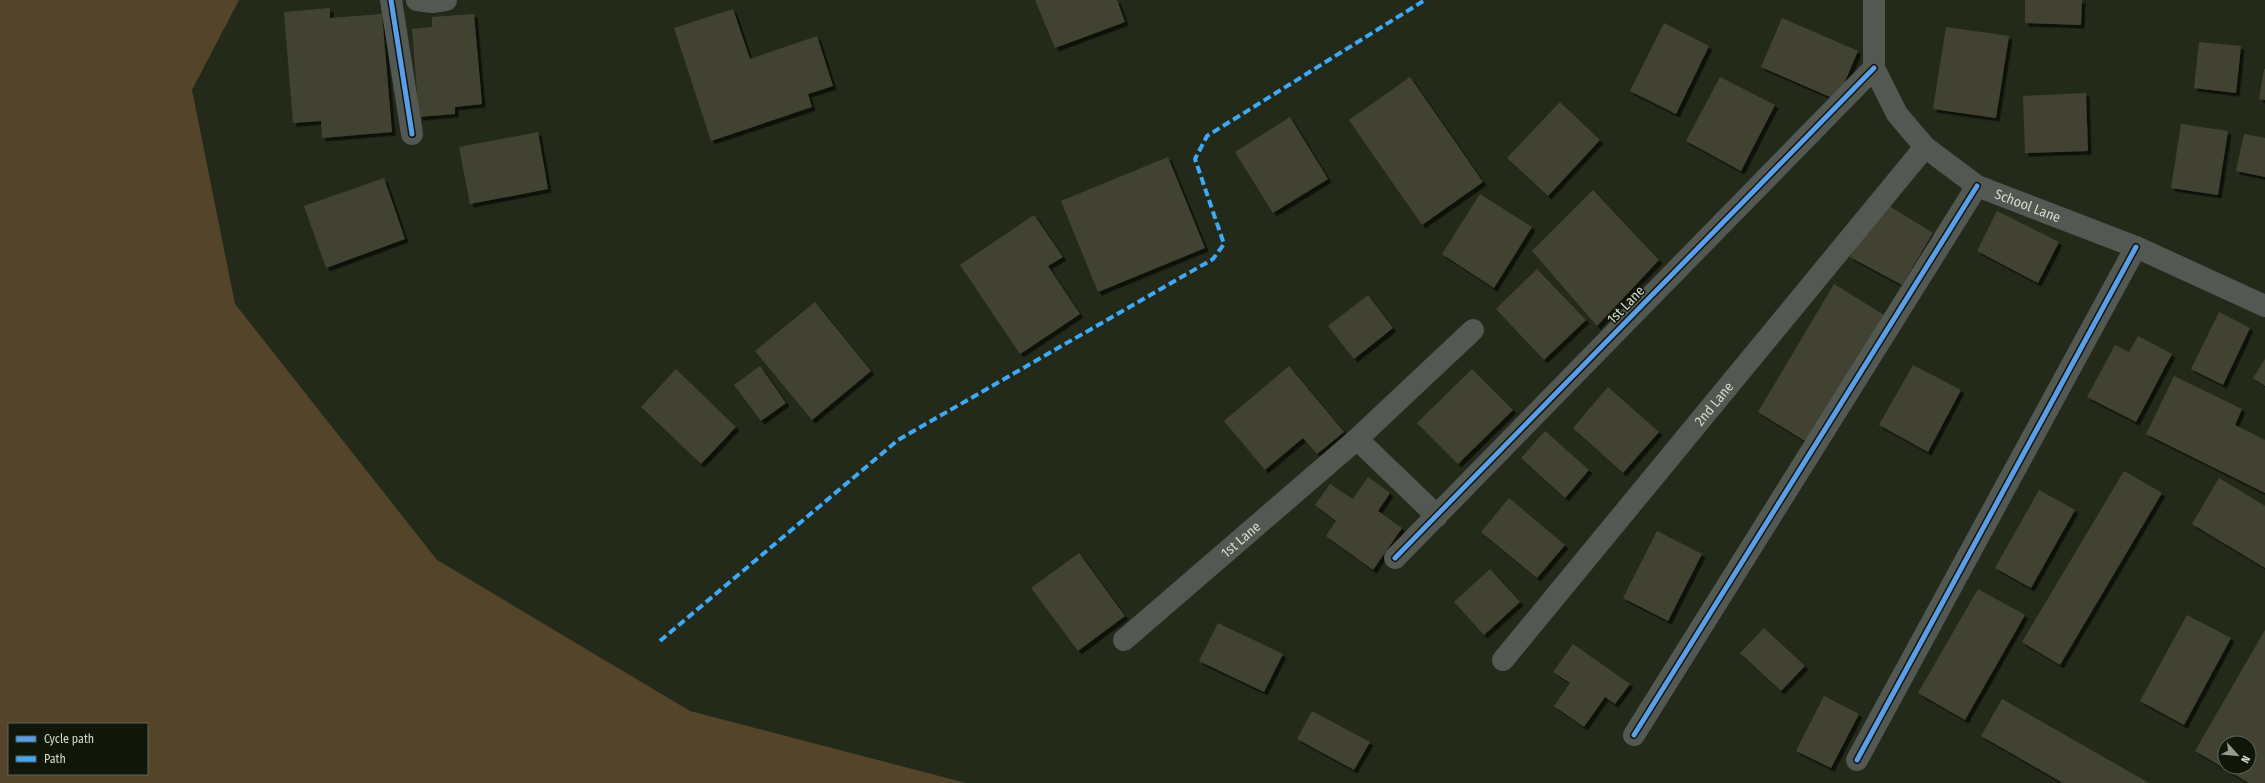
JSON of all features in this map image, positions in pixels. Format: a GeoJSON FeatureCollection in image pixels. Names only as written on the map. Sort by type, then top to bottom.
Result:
{"type":"FeatureCollection","features":[{"type":"Feature","properties":{"kind":"street"},"geometry":{"type":"LineString","coordinates":[[391,0],[412,134]]}},
{"type":"Feature","properties":{"kind":"street"},"geometry":{"type":"LineString","coordinates":[[416,0],[432,2],[446,0]]}},
{"type":"Feature","properties":{"kind":"street","name":"School Lane"},"geometry":{"type":"LineString","coordinates":[[1874,0],[1874,68],[1897,114],[1925,147],[1977,186],[2136,247],[2265,306]]}},
{"type":"Feature","properties":{"kind":"street","name":"1st Lane"},"geometry":{"type":"LineString","coordinates":[[1395,558],[1874,68]]}},
{"type":"Feature","properties":{"kind":"street","name":"2nd Lane"},"geometry":{"type":"LineString","coordinates":[[1503,660],[1925,147]]}},
{"type":"Feature","properties":{"kind":"street"},"geometry":{"type":"LineString","coordinates":[[1634,735],[1977,186]]}},
{"type":"Feature","properties":{"kind":"street"},"geometry":{"type":"LineString","coordinates":[[1857,760],[2136,247]]}},
{"type":"Feature","properties":{"kind":"street","name":"1st Lane"},"geometry":{"type":"LineString","coordinates":[[1124,640],[1357,439],[1473,330]]}},
{"type":"Feature","properties":{"kind":"street"},"geometry":{"type":"LineString","coordinates":[[1357,439],[1437,516]]}},
{"type":"Feature","properties":{"kind":"shaded area"},"geometry":{"type":"Polygon","coordinates":[[[0,0],[239,0],[192,90],[235,304],[437,560],[690,711],[966,783],[0,783],[0,0]]]}},
{"type":"Feature","properties":{"kind":"building"},"geometry":{"type":"Polygon","coordinates":[[[1035,0],[1117,0],[1125,22],[1055,48],[1035,0]]]}},
{"type":"Feature","properties":{"kind":"building"},"geometry":{"type":"Polygon","coordinates":[[[2025,0],[2082,0],[2081,25],[2025,23],[2025,0]]]}},
{"type":"Feature","properties":{"kind":"building"},"geometry":{"type":"Polygon","coordinates":[[[330,8],[330,18],[382,14],[392,132],[322,138],[321,121],[293,123],[284,12],[330,8]]]}},
{"type":"Feature","properties":{"kind":"building"},"geometry":{"type":"Polygon","coordinates":[[[733,9],[750,59],[817,36],[833,86],[808,94],[812,107],[711,141],[674,28],[733,9]]]}},
{"type":"Feature","properties":{"kind":"building"},"geometry":{"type":"Polygon","coordinates":[[[474,14],[482,104],[455,107],[455,114],[419,117],[412,29],[432,27],[432,17],[474,14]]]}},
{"type":"Feature","properties":{"kind":"building"},"geometry":{"type":"Polygon","coordinates":[[[1782,18],[1858,51],[1837,100],[1761,67],[1782,18]]]}},
{"type":"Feature","properties":{"kind":"building"},"geometry":{"type":"Polygon","coordinates":[[[1664,23],[1709,46],[1676,114],[1630,91],[1664,23]]]}},
{"type":"Feature","properties":{"kind":"building"},"geometry":{"type":"Polygon","coordinates":[[[1946,27],[2009,36],[1996,118],[1933,109],[1946,27]]]}},
{"type":"Feature","properties":{"kind":"building"},"geometry":{"type":"Polygon","coordinates":[[[2199,42],[2241,46],[2236,93],[2194,88],[2199,42]]]}},
{"type":"Feature","properties":{"kind":"building"},"geometry":{"type":"Polygon","coordinates":[[[2265,69],[2265,100],[2259,99],[2265,69]]]}},
{"type":"Feature","properties":{"kind":"building"},"geometry":{"type":"Polygon","coordinates":[[[1410,77],[1483,182],[1422,225],[1349,120],[1410,77]]]}},
{"type":"Feature","properties":{"kind":"building"},"geometry":{"type":"Polygon","coordinates":[[[1720,77],[1775,105],[1741,171],[1686,141],[1720,77]]]}},
{"type":"Feature","properties":{"kind":"building"},"geometry":{"type":"Polygon","coordinates":[[[2086,93],[2088,151],[2025,153],[2023,96],[2086,93]]]}},
{"type":"Feature","properties":{"kind":"building"},"geometry":{"type":"Polygon","coordinates":[[[1560,102],[1600,140],[1548,196],[1507,158],[1560,102]]]}},
{"type":"Feature","properties":{"kind":"building"},"geometry":{"type":"Polygon","coordinates":[[[1290,117],[1328,179],[1273,213],[1235,152],[1290,117]]]}},
{"type":"Feature","properties":{"kind":"building"},"geometry":{"type":"Polygon","coordinates":[[[2181,124],[2228,131],[2218,195],[2171,188],[2181,124]]]}},
{"type":"Feature","properties":{"kind":"building"},"geometry":{"type":"Polygon","coordinates":[[[538,132],[548,189],[470,204],[459,147],[538,132]]]}},
{"type":"Feature","properties":{"kind":"building"},"geometry":{"type":"Polygon","coordinates":[[[2244,134],[2265,138],[2265,177],[2236,171],[2244,134]]]}},
{"type":"Feature","properties":{"kind":"building"},"geometry":{"type":"Polygon","coordinates":[[[1168,157],[1205,248],[1098,292],[1061,201],[1168,157]]]}},
{"type":"Feature","properties":{"kind":"building"},"geometry":{"type":"Polygon","coordinates":[[[384,178],[405,239],[326,268],[304,206],[384,178]]]}},
{"type":"Feature","properties":{"kind":"building"},"geometry":{"type":"Polygon","coordinates":[[[1593,190],[1659,260],[1597,326],[1532,251],[1593,190]]]}},
{"type":"Feature","properties":{"kind":"building"},"geometry":{"type":"Polygon","coordinates":[[[1480,194],[1532,227],[1494,288],[1442,254],[1480,194]]]}},
{"type":"Feature","properties":{"kind":"building"},"geometry":{"type":"Polygon","coordinates":[[[1881,201],[1933,233],[1902,285],[1850,257],[1881,201]]]}},
{"type":"Feature","properties":{"kind":"building"},"geometry":{"type":"Polygon","coordinates":[[[1997,211],[2059,242],[2038,283],[1977,251],[1997,211]]]}},
{"type":"Feature","properties":{"kind":"building"},"geometry":{"type":"Polygon","coordinates":[[[1034,215],[1063,257],[1048,266],[1080,314],[1020,354],[960,265],[1034,215]]]}},
{"type":"Feature","properties":{"kind":"building"},"geometry":{"type":"Polygon","coordinates":[[[1537,269],[1586,320],[1544,360],[1496,309],[1537,269]]]}},
{"type":"Feature","properties":{"kind":"building"},"geometry":{"type":"Polygon","coordinates":[[[1834,284],[1884,315],[1808,443],[1758,412],[1834,284]]]}},
{"type":"Feature","properties":{"kind":"building"},"geometry":{"type":"Polygon","coordinates":[[[1368,295],[1393,328],[1354,359],[1328,326],[1368,295]]]}},
{"type":"Feature","properties":{"kind":"building"},"geometry":{"type":"Polygon","coordinates":[[[815,302],[871,371],[812,420],[755,351],[815,302]]]}},
{"type":"Feature","properties":{"kind":"building"},"geometry":{"type":"Polygon","coordinates":[[[2219,312],[2250,328],[2223,385],[2191,369],[2219,312]]]}},
{"type":"Feature","properties":{"kind":"building"},"geometry":{"type":"Polygon","coordinates":[[[2138,336],[2172,354],[2136,422],[2087,397],[2115,345],[2129,352],[2138,336]]]}},
{"type":"Feature","properties":{"kind":"building"},"geometry":{"type":"Polygon","coordinates":[[[2265,359],[2265,386],[2253,378],[2265,359]]]}},
{"type":"Feature","properties":{"kind":"building"},"geometry":{"type":"Polygon","coordinates":[[[1913,365],[1961,390],[1928,452],[1879,425],[1913,365]]]}},
{"type":"Feature","properties":{"kind":"building"},"geometry":{"type":"Polygon","coordinates":[[[760,366],[786,403],[761,421],[734,385],[760,366]]]}},
{"type":"Feature","properties":{"kind":"building"},"geometry":{"type":"Polygon","coordinates":[[[1289,366],[1344,432],[1317,454],[1303,438],[1265,470],[1224,421],[1289,366]]]}},
{"type":"Feature","properties":{"kind":"building"},"geometry":{"type":"Polygon","coordinates":[[[676,369],[736,427],[701,464],[641,407],[676,369]]]}},
{"type":"Feature","properties":{"kind":"building"},"geometry":{"type":"Polygon","coordinates":[[[1472,369],[1513,410],[1458,464],[1417,423],[1472,369]]]}},
{"type":"Feature","properties":{"kind":"building"},"geometry":{"type":"Polygon","coordinates":[[[2174,376],[2242,409],[2235,425],[2265,440],[2265,493],[2146,434],[2174,376]]]}},
{"type":"Feature","properties":{"kind":"building"},"geometry":{"type":"Polygon","coordinates":[[[1608,387],[1659,432],[1623,473],[1573,428],[1608,387]]]}},
{"type":"Feature","properties":{"kind":"building"},"geometry":{"type":"Polygon","coordinates":[[[1545,431],[1589,470],[1565,498],[1521,458],[1545,431]]]}},
{"type":"Feature","properties":{"kind":"building"},"geometry":{"type":"Polygon","coordinates":[[[2124,471],[2162,493],[2060,665],[2022,642],[2124,471]]]}},
{"type":"Feature","properties":{"kind":"building"},"geometry":{"type":"Polygon","coordinates":[[[1368,477],[1390,493],[1378,511],[1402,528],[1373,570],[1326,536],[1336,521],[1315,505],[1330,484],[1353,499],[1368,477]]]}},
{"type":"Feature","properties":{"kind":"building"},"geometry":{"type":"Polygon","coordinates":[[[2219,478],[2265,506],[2265,568],[2192,524],[2219,478]]]}},
{"type":"Feature","properties":{"kind":"building"},"geometry":{"type":"Polygon","coordinates":[[[2039,490],[2075,510],[2031,588],[1995,568],[2039,490]]]}},
{"type":"Feature","properties":{"kind":"building"},"geometry":{"type":"Polygon","coordinates":[[[1509,498],[1565,545],[1537,578],[1481,532],[1509,498]]]}},
{"type":"Feature","properties":{"kind":"building"},"geometry":{"type":"Polygon","coordinates":[[[1657,531],[1702,554],[1668,621],[1623,598],[1657,531]]]}},
{"type":"Feature","properties":{"kind":"building"},"geometry":{"type":"Polygon","coordinates":[[[1079,553],[1125,616],[1078,651],[1031,588],[1079,553]]]}},
{"type":"Feature","properties":{"kind":"building"},"geometry":{"type":"Polygon","coordinates":[[[1490,569],[1520,602],[1484,635],[1454,602],[1490,569]]]}},
{"type":"Feature","properties":{"kind":"building"},"geometry":{"type":"Polygon","coordinates":[[[1978,589],[2025,615],[1965,720],[1918,693],[1978,589]]]}},
{"type":"Feature","properties":{"kind":"building"},"geometry":{"type":"Polygon","coordinates":[[[2187,615],[2231,638],[2184,725],[2140,701],[2187,615]]]}},
{"type":"Feature","properties":{"kind":"building"},"geometry":{"type":"Polygon","coordinates":[[[1218,623],[1283,654],[1264,692],[1199,661],[1218,623]]]}},
{"type":"Feature","properties":{"kind":"building"},"geometry":{"type":"Polygon","coordinates":[[[1764,628],[1805,666],[1781,691],[1740,653],[1764,628]]]}},
{"type":"Feature","properties":{"kind":"building"},"geometry":{"type":"Polygon","coordinates":[[[2265,630],[2265,783],[2249,783],[2236,775],[2257,775],[2257,735],[2217,735],[2217,764],[2195,751],[2265,630]]]}},
{"type":"Feature","properties":{"kind":"building"},"geometry":{"type":"Polygon","coordinates":[[[1573,644],[1630,684],[1615,704],[1605,697],[1584,727],[1554,706],[1570,683],[1553,672],[1573,644]]]}},
{"type":"Feature","properties":{"kind":"building"},"geometry":{"type":"Polygon","coordinates":[[[1824,696],[1859,714],[1831,768],[1796,751],[1824,696]]]}},
{"type":"Feature","properties":{"kind":"building"},"geometry":{"type":"Polygon","coordinates":[[[2002,699],[2149,783],[2063,783],[1981,736],[2002,699]]]}},
{"type":"Feature","properties":{"kind":"building"},"geometry":{"type":"Polygon","coordinates":[[[1312,711],[1370,742],[1354,770],[1297,739],[1312,711]]]}},
{"type":"Feature","properties":{"kind":"marked path"},"geometry":{"type":"LineString","coordinates":[[660,641],[898,440],[1213,259],[1224,244],[1195,159],[1207,136],[1425,0]]}},
{"type":"Feature","properties":{"kind":"cycle path"},"geometry":{"type":"LineString","coordinates":[[391,0],[412,134]]}},
{"type":"Feature","properties":{"kind":"cycle path"},"geometry":{"type":"LineString","coordinates":[[1395,558],[1874,68]]}},
{"type":"Feature","properties":{"kind":"cycle path"},"geometry":{"type":"LineString","coordinates":[[1634,735],[1977,186]]}},
{"type":"Feature","properties":{"kind":"cycle path"},"geometry":{"type":"LineString","coordinates":[[1857,760],[2136,247]]}}]}
